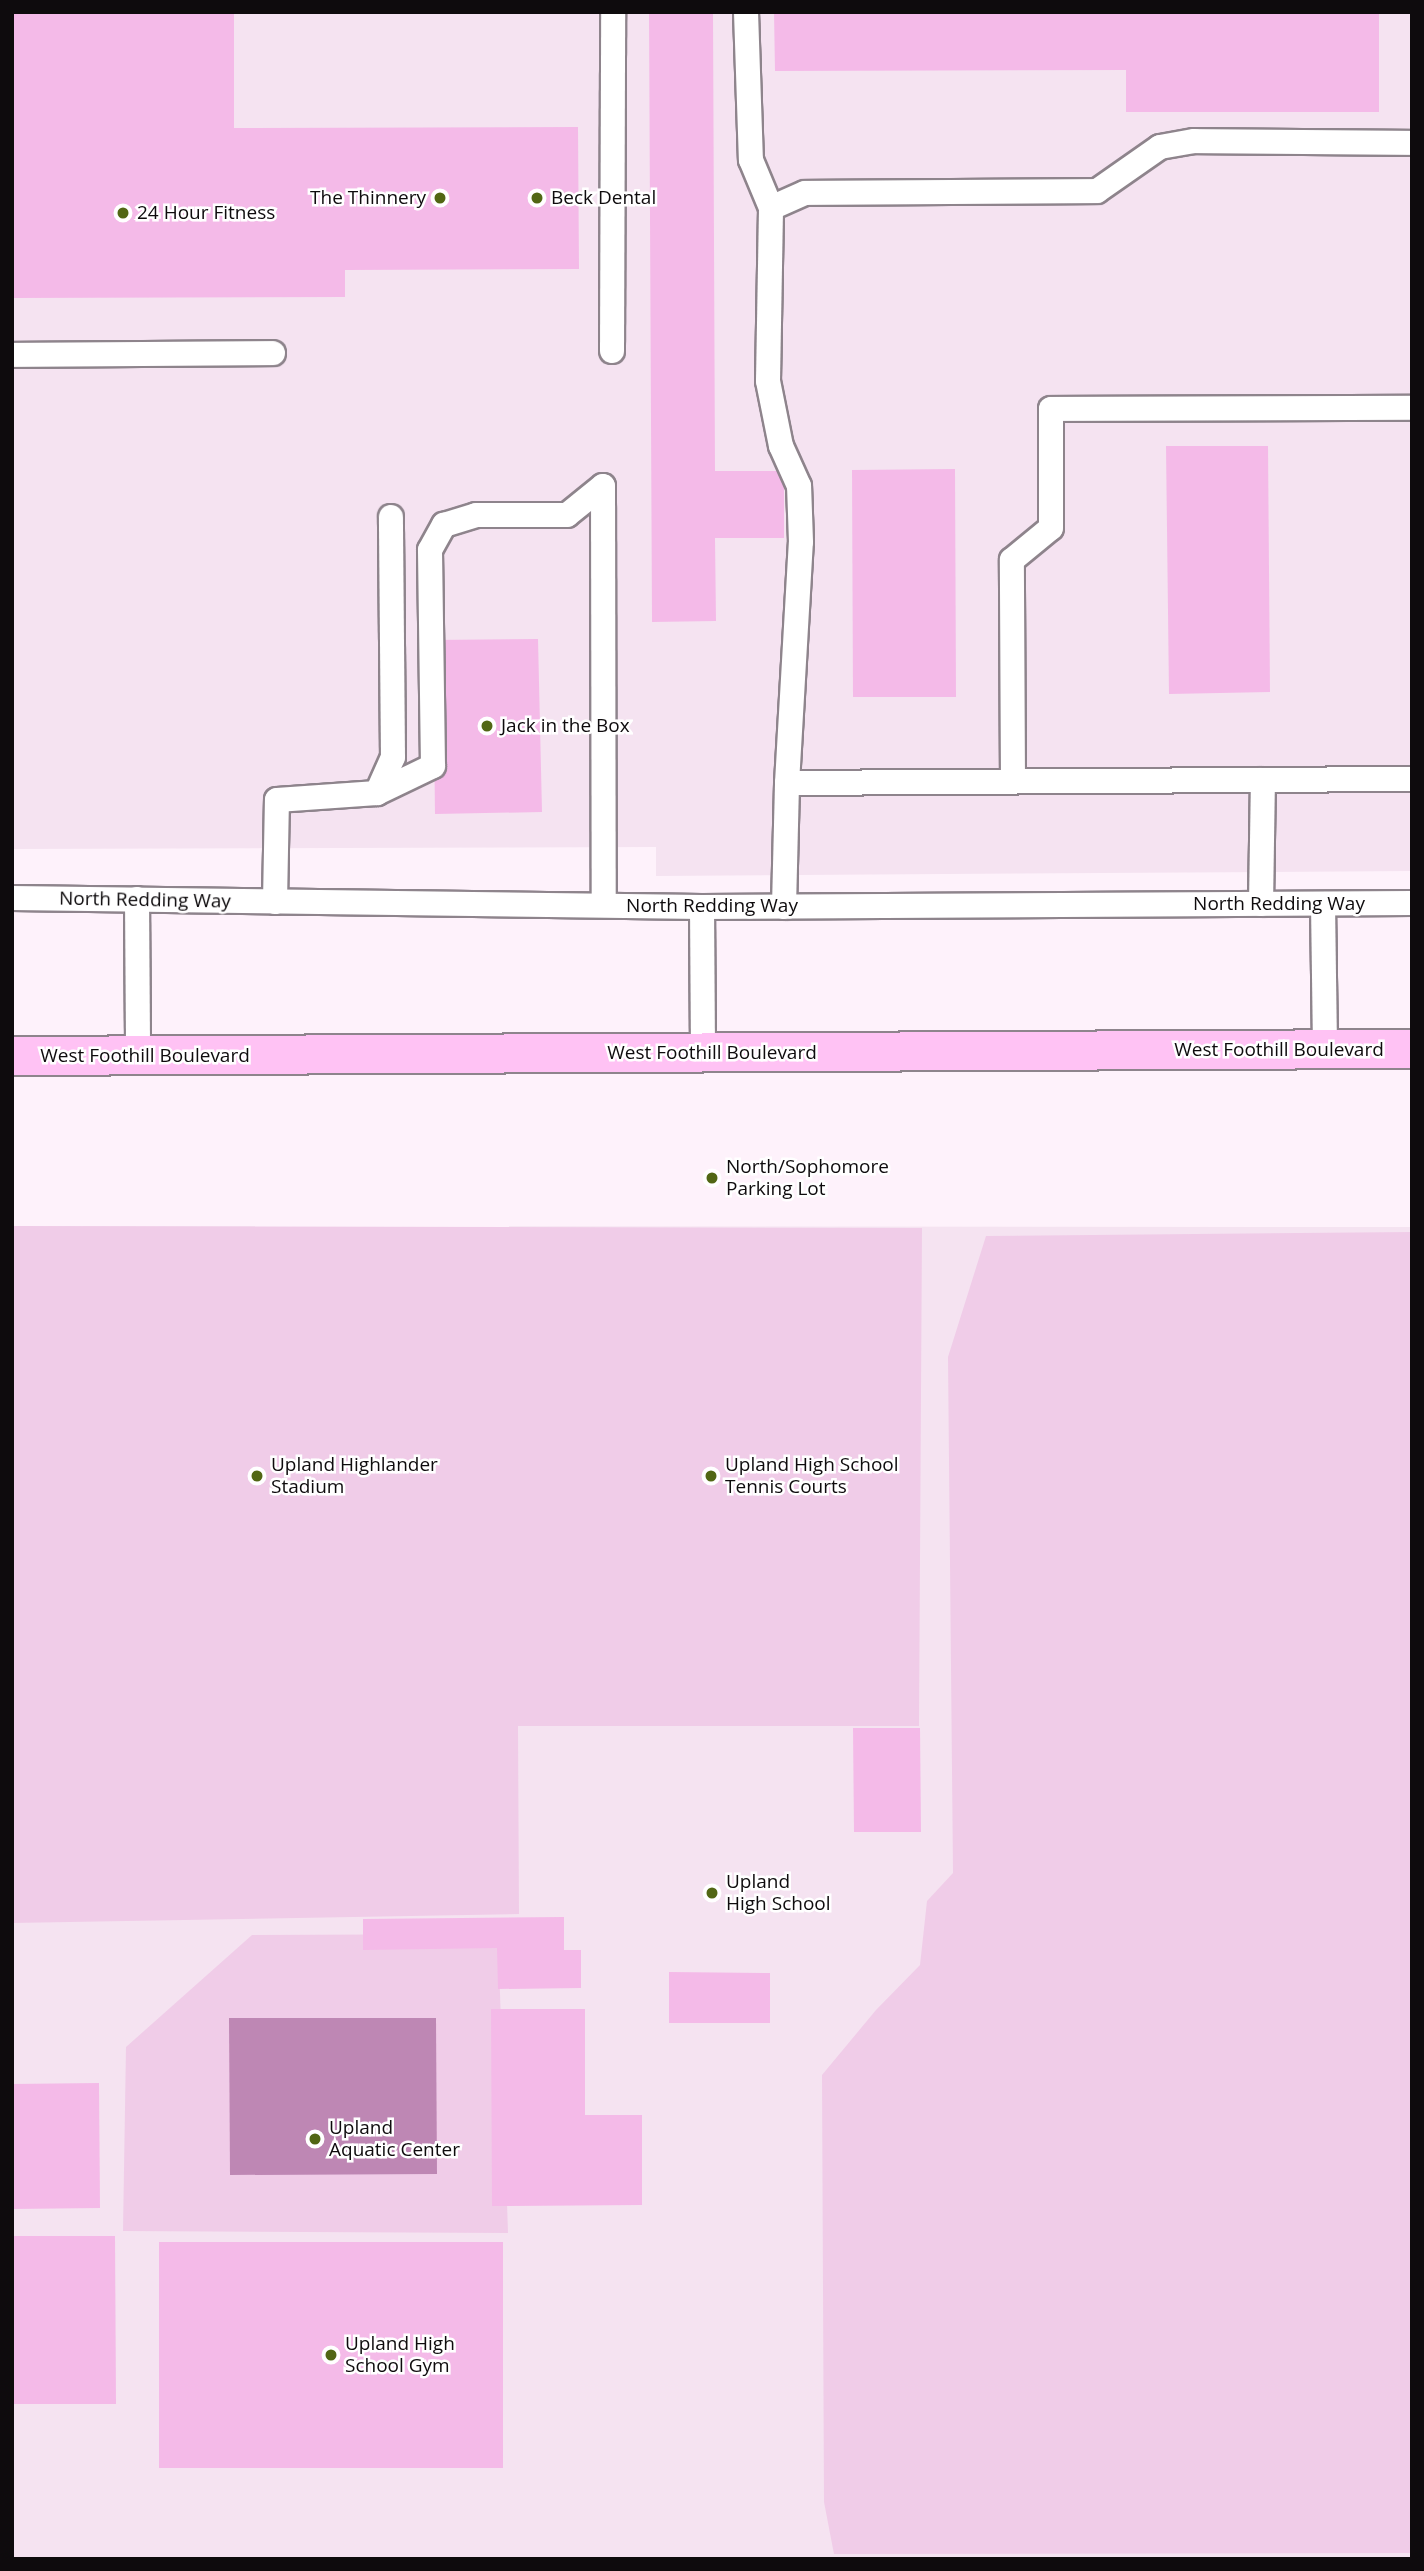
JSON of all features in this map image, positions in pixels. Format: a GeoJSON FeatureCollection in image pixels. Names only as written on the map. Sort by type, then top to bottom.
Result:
{"type":"FeatureCollection","features":[{"type":"Feature","properties":{"kind":"main road","name":"West Foothill Boulevard"},"geometry":{"type":"LineString","coordinates":[[12,1056],[1412,1049]]}},
{"type":"Feature","properties":{"kind":"lane"},"geometry":{"type":"LineString","coordinates":[[612,12],[612,351]]}},
{"type":"Feature","properties":{"kind":"lane"},"geometry":{"type":"LineString","coordinates":[[746,12],[751,160],[771,208],[768,380],[781,446],[799,486],[801,542],[784,907]]}},
{"type":"Feature","properties":{"kind":"lane"},"geometry":{"type":"LineString","coordinates":[[771,208],[804,193],[1097,191],[1160,147],[1194,141],[1412,143]]}},
{"type":"Feature","properties":{"kind":"lane"},"geometry":{"type":"LineString","coordinates":[[12,355],[274,353]]}},
{"type":"Feature","properties":{"kind":"lane"},"geometry":{"type":"LineString","coordinates":[[1013,780],[1012,559],[1051,528],[1051,410],[1412,408]]}},
{"type":"Feature","properties":{"kind":"lane"},"geometry":{"type":"LineString","coordinates":[[275,902],[277,800],[377,793],[433,766],[430,550],[444,525],[476,515],[567,515],[603,486],[604,905]]}},
{"type":"Feature","properties":{"kind":"lane"},"geometry":{"type":"LineString","coordinates":[[377,793],[393,757],[391,517]]}},
{"type":"Feature","properties":{"kind":"lane"},"geometry":{"type":"LineString","coordinates":[[788,783],[1412,779]]}},
{"type":"Feature","properties":{"kind":"lane"},"geometry":{"type":"LineString","coordinates":[[1261,904],[1263,780]]}},
{"type":"Feature","properties":{"kind":"lane","name":"North Redding Way"},"geometry":{"type":"LineString","coordinates":[[12,898],[702,907],[1412,904]]}},
{"type":"Feature","properties":{"kind":"lane"},"geometry":{"type":"LineString","coordinates":[[137,899],[138,1055]]}},
{"type":"Feature","properties":{"kind":"lane"},"geometry":{"type":"LineString","coordinates":[[1323,904],[1325,1049]]}},
{"type":"Feature","properties":{"kind":"lane"},"geometry":{"type":"LineString","coordinates":[[702,907],[702,1053]]}},
{"type":"Feature","properties":{"kind":"shaded area"},"geometry":{"type":"Polygon","coordinates":[[[12,12],[1412,12],[1412,871],[656,876],[656,847],[12,849],[12,12]]]}},
{"type":"Feature","properties":{"kind":"shaded area","name":"Upland High School"},"geometry":{"type":"Polygon","coordinates":[[[12,1226],[1412,1227],[1412,2559],[12,2559],[12,1226]]]}},
{"type":"Feature","properties":{"kind":"shaded area","name":"Upland Highlander Stadium"},"geometry":{"type":"Polygon","coordinates":[[[12,1226],[922,1228],[919,1726],[518,1726],[519,1914],[12,1923],[12,1226]]]}},
{"type":"Feature","properties":{"kind":"shaded area"},"geometry":{"type":"Polygon","coordinates":[[[1412,1232],[1412,2553],[834,2554],[824,2502],[822,2075],[876,2010],[920,1965],[927,1901],[953,1873],[948,1357],[986,1236],[1412,1232]]]}},
{"type":"Feature","properties":{"kind":"shaded area","name":"Upland Aquatic Center"},"geometry":{"type":"Polygon","coordinates":[[[498,1934],[508,2233],[123,2231],[126,2047],[252,1935],[498,1934]]]}},
{"type":"Feature","properties":{"kind":"shaded area"},"geometry":{"type":"Polygon","coordinates":[[[229,2018],[436,2018],[437,2174],[230,2175],[229,2018]]]}},
{"type":"Feature","properties":{"kind":"building"},"geometry":{"type":"Polygon","coordinates":[[[12,12],[234,12],[234,128],[578,127],[579,269],[345,270],[345,297],[12,298],[12,12]]]}},
{"type":"Feature","properties":{"kind":"building"},"geometry":{"type":"Polygon","coordinates":[[[649,12],[713,12],[715,471],[784,471],[784,538],[715,538],[716,621],[652,622],[649,12]]]}},
{"type":"Feature","properties":{"kind":"building"},"geometry":{"type":"Polygon","coordinates":[[[774,12],[1379,12],[1379,112],[1126,112],[1126,70],[775,71],[774,12]]]}},
{"type":"Feature","properties":{"kind":"building"},"geometry":{"type":"Polygon","coordinates":[[[1166,446],[1268,446],[1270,692],[1169,694],[1166,446]]]}},
{"type":"Feature","properties":{"kind":"building"},"geometry":{"type":"Polygon","coordinates":[[[955,469],[956,697],[853,697],[852,470],[955,469]]]}},
{"type":"Feature","properties":{"kind":"building","name":"Jack in the Box"},"geometry":{"type":"Polygon","coordinates":[[[538,639],[542,812],[435,814],[433,640],[538,639]]]}},
{"type":"Feature","properties":{"kind":"building"},"geometry":{"type":"Polygon","coordinates":[[[853,1728],[920,1728],[921,1832],[854,1832],[853,1728]]]}},
{"type":"Feature","properties":{"kind":"building"},"geometry":{"type":"Polygon","coordinates":[[[564,1917],[564,1950],[581,1950],[581,1988],[498,1989],[497,1948],[363,1950],[363,1919],[564,1917]]]}},
{"type":"Feature","properties":{"kind":"building"},"geometry":{"type":"Polygon","coordinates":[[[669,1972],[770,1973],[770,2023],[669,2023],[669,1972]]]}},
{"type":"Feature","properties":{"kind":"building"},"geometry":{"type":"Polygon","coordinates":[[[491,2009],[585,2009],[585,2115],[642,2115],[642,2205],[492,2206],[491,2009]]]}},
{"type":"Feature","properties":{"kind":"building"},"geometry":{"type":"Polygon","coordinates":[[[99,2083],[100,2208],[12,2209],[12,2084],[99,2083]]]}},
{"type":"Feature","properties":{"kind":"building"},"geometry":{"type":"Polygon","coordinates":[[[12,2236],[115,2236],[116,2404],[12,2404],[12,2236]]]}},
{"type":"Feature","properties":{"kind":"building","name":"Upland High School Gym"},"geometry":{"type":"Polygon","coordinates":[[[159,2242],[503,2242],[503,2468],[159,2468],[159,2242]]]}},
{"type":"Feature","properties":{"kind":"place","name":"The Thinnery"},"geometry":{"type":"Point","coordinates":[440,198]}},
{"type":"Feature","properties":{"kind":"place","name":"Beck Dental"},"geometry":{"type":"Point","coordinates":[537,198]}},
{"type":"Feature","properties":{"kind":"place","name":"24 Hour Fitness"},"geometry":{"type":"Point","coordinates":[123,213]}},
{"type":"Feature","properties":{"kind":"place","name":"Jack in the Box"},"geometry":{"type":"Point","coordinates":[487,726]}},
{"type":"Feature","properties":{"kind":"place","name":"North/Sophomore Parking Lot"},"geometry":{"type":"Point","coordinates":[712,1178]}},
{"type":"Feature","properties":{"kind":"place","name":"Upland Highlander Stadium"},"geometry":{"type":"Point","coordinates":[257,1476]}},
{"type":"Feature","properties":{"kind":"place","name":"Upland High School Tennis Courts"},"geometry":{"type":"Point","coordinates":[711,1476]}},
{"type":"Feature","properties":{"kind":"place","name":"Upland High School"},"geometry":{"type":"Point","coordinates":[712,1893]}},
{"type":"Feature","properties":{"kind":"place","name":"Upland Aquatic Center"},"geometry":{"type":"Point","coordinates":[315,2139]}},
{"type":"Feature","properties":{"kind":"place","name":"Upland High School Gym"},"geometry":{"type":"Point","coordinates":[331,2355]}}]}
